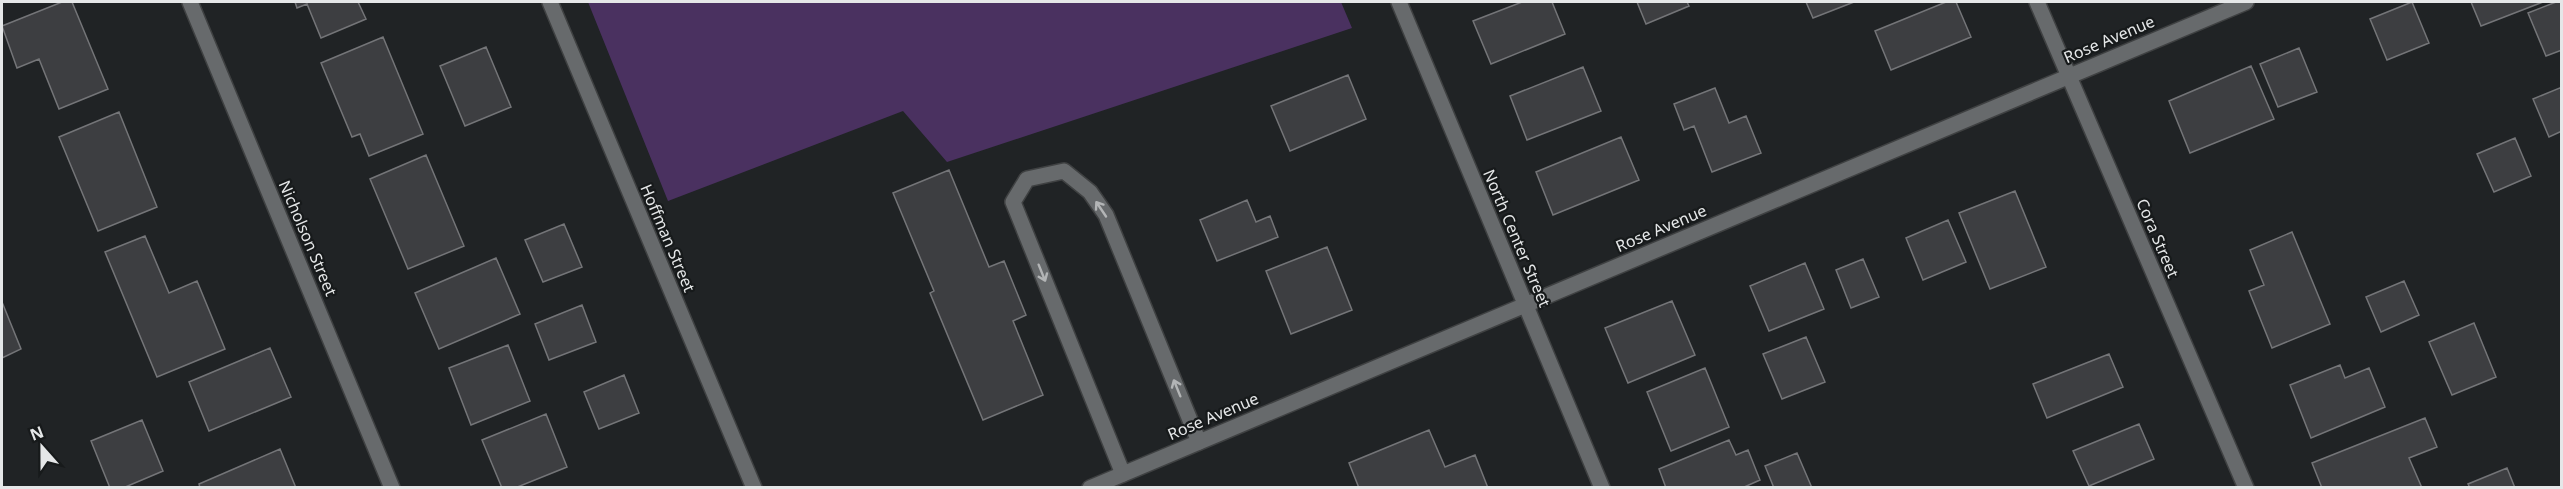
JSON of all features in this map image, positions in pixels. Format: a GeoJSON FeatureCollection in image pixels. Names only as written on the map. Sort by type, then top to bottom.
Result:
{"type":"FeatureCollection","features":[{"type":"Feature","properties":{"kind":"street","name":"Nicholson Street"},"geometry":{"type":"LineString","coordinates":[[190,2],[392,488]]}},
{"type":"Feature","properties":{"kind":"street","name":"Hoffman Street"},"geometry":{"type":"LineString","coordinates":[[550,2],[754,488]]}},
{"type":"Feature","properties":{"kind":"street","name":"North Center Street"},"geometry":{"type":"LineString","coordinates":[[1400,2],[1602,488]]}},
{"type":"Feature","properties":{"kind":"street","name":"Cora Street"},"geometry":{"type":"LineString","coordinates":[[2037,2],[2246,488]]}},
{"type":"Feature","properties":{"kind":"street","name":"Rose Avenue"},"geometry":{"type":"LineString","coordinates":[[1090,488],[2246,2]]}},
{"type":"Feature","properties":{"kind":"street"},"geometry":{"type":"LineString","coordinates":[[1123,474],[1013,202],[1027,179],[1064,171],[1090,192],[1106,215],[1199,442]]}},
{"type":"Feature","properties":{"kind":"shaded area"},"geometry":{"type":"Polygon","coordinates":[[[588,2],[1341,2],[1352,28],[947,162],[903,111],[668,201],[588,2]]]}},
{"type":"Feature","properties":{"kind":"building"},"geometry":{"type":"Polygon","coordinates":[[[62,2],[72,2],[108,89],[59,109],[39,59],[17,68],[2,26],[62,2]]]}},
{"type":"Feature","properties":{"kind":"building"},"geometry":{"type":"Polygon","coordinates":[[[295,2],[358,2],[366,19],[321,38],[307,4],[297,8],[295,2]]]}},
{"type":"Feature","properties":{"kind":"building"},"geometry":{"type":"Polygon","coordinates":[[[1522,2],[1552,2],[1565,34],[1491,64],[1473,21],[1522,2]]]}},
{"type":"Feature","properties":{"kind":"building"},"geometry":{"type":"Polygon","coordinates":[[[1637,2],[1687,2],[1689,6],[1646,24],[1637,2]]]}},
{"type":"Feature","properties":{"kind":"building"},"geometry":{"type":"Polygon","coordinates":[[[1806,2],[1854,2],[1813,18],[1806,2]]]}},
{"type":"Feature","properties":{"kind":"building"},"geometry":{"type":"Polygon","coordinates":[[[1946,2],[1956,2],[1971,37],[1891,70],[1875,31],[1946,2]]]}},
{"type":"Feature","properties":{"kind":"building"},"geometry":{"type":"Polygon","coordinates":[[[2412,2],[2429,43],[2387,60],[2370,19],[2412,2]]]}},
{"type":"Feature","properties":{"kind":"building"},"geometry":{"type":"Polygon","coordinates":[[[2471,2],[2543,2],[2481,26],[2471,2]]]}},
{"type":"Feature","properties":{"kind":"building"},"geometry":{"type":"Polygon","coordinates":[[[2556,2],[2562,2],[2562,50],[2546,56],[2528,13],[2556,2]]]}},
{"type":"Feature","properties":{"kind":"building"},"geometry":{"type":"Polygon","coordinates":[[[383,37],[423,134],[369,156],[360,134],[352,137],[321,63],[383,37]]]}},
{"type":"Feature","properties":{"kind":"building"},"geometry":{"type":"Polygon","coordinates":[[[486,47],[511,107],[465,126],[440,66],[486,47]]]}},
{"type":"Feature","properties":{"kind":"building"},"geometry":{"type":"Polygon","coordinates":[[[2299,48],[2317,92],[2278,107],[2260,64],[2299,48]]]}},
{"type":"Feature","properties":{"kind":"building"},"geometry":{"type":"Polygon","coordinates":[[[2251,66],[2274,119],[2190,153],[2169,101],[2251,66]]]}},
{"type":"Feature","properties":{"kind":"building"},"geometry":{"type":"Polygon","coordinates":[[[1583,67],[1601,111],[1527,140],[1510,96],[1583,67]]]}},
{"type":"Feature","properties":{"kind":"building"},"geometry":{"type":"Polygon","coordinates":[[[1348,75],[1366,119],[1290,151],[1271,106],[1348,75]]]}},
{"type":"Feature","properties":{"kind":"building"},"geometry":{"type":"Polygon","coordinates":[[[2562,87],[2562,131],[2549,137],[2533,99],[2562,87]]]}},
{"type":"Feature","properties":{"kind":"building"},"geometry":{"type":"Polygon","coordinates":[[[1715,88],[1729,123],[1746,116],[1761,153],[1712,172],[1694,126],[1684,130],[1674,104],[1715,88]]]}},
{"type":"Feature","properties":{"kind":"building"},"geometry":{"type":"Polygon","coordinates":[[[119,112],[157,207],[98,231],[59,137],[119,112]]]}},
{"type":"Feature","properties":{"kind":"building"},"geometry":{"type":"Polygon","coordinates":[[[1621,137],[1639,180],[1553,215],[1536,172],[1621,137]]]}},
{"type":"Feature","properties":{"kind":"building"},"geometry":{"type":"Polygon","coordinates":[[[2515,138],[2531,176],[2494,192],[2477,154],[2515,138]]]}},
{"type":"Feature","properties":{"kind":"building"},"geometry":{"type":"Polygon","coordinates":[[[426,155],[464,246],[408,269],[370,179],[426,155]]]}},
{"type":"Feature","properties":{"kind":"building"},"geometry":{"type":"Polygon","coordinates":[[[949,170],[989,267],[1004,261],[1026,315],[1013,321],[1043,395],[983,420],[930,293],[934,291],[893,193],[949,170]]]}},
{"type":"Feature","properties":{"kind":"building"},"geometry":{"type":"Polygon","coordinates":[[[2015,191],[2046,267],[1990,289],[1959,213],[2015,191]]]}},
{"type":"Feature","properties":{"kind":"building"},"geometry":{"type":"Polygon","coordinates":[[[1247,200],[1256,222],[1270,216],[1278,237],[1217,261],[1200,220],[1247,200]]]}},
{"type":"Feature","properties":{"kind":"building"},"geometry":{"type":"Polygon","coordinates":[[[1948,220],[1966,262],[1923,280],[1906,238],[1948,220]]]}},
{"type":"Feature","properties":{"kind":"building"},"geometry":{"type":"Polygon","coordinates":[[[564,224],[582,267],[543,282],[525,240],[564,224]]]}},
{"type":"Feature","properties":{"kind":"building"},"geometry":{"type":"Polygon","coordinates":[[[2292,232],[2330,324],[2272,348],[2249,291],[2264,285],[2250,250],[2292,232]]]}},
{"type":"Feature","properties":{"kind":"building"},"geometry":{"type":"Polygon","coordinates":[[[145,236],[169,293],[197,281],[225,349],[157,377],[105,252],[145,236]]]}},
{"type":"Feature","properties":{"kind":"building"},"geometry":{"type":"Polygon","coordinates":[[[1327,247],[1352,310],[1291,334],[1266,271],[1327,247]]]}},
{"type":"Feature","properties":{"kind":"building"},"geometry":{"type":"Polygon","coordinates":[[[496,258],[520,314],[439,349],[415,293],[496,258]]]}},
{"type":"Feature","properties":{"kind":"building"},"geometry":{"type":"Polygon","coordinates":[[[1863,259],[1879,297],[1851,308],[1836,270],[1863,259]]]}},
{"type":"Feature","properties":{"kind":"building"},"geometry":{"type":"Polygon","coordinates":[[[1805,263],[1824,309],[1769,331],[1750,286],[1805,263]]]}},
{"type":"Feature","properties":{"kind":"building"},"geometry":{"type":"Polygon","coordinates":[[[2404,281],[2419,315],[2381,332],[2366,297],[2404,281]]]}},
{"type":"Feature","properties":{"kind":"building"},"geometry":{"type":"Polygon","coordinates":[[[1672,301],[1695,355],[1628,383],[1605,328],[1672,301]]]}},
{"type":"Feature","properties":{"kind":"building"},"geometry":{"type":"Polygon","coordinates":[[[2,302],[21,349],[2,358],[2,302]]]}},
{"type":"Feature","properties":{"kind":"building"},"geometry":{"type":"Polygon","coordinates":[[[582,305],[596,342],[549,360],[535,324],[582,305]]]}},
{"type":"Feature","properties":{"kind":"building"},"geometry":{"type":"Polygon","coordinates":[[[2474,323],[2496,377],[2452,395],[2429,342],[2474,323]]]}},
{"type":"Feature","properties":{"kind":"building"},"geometry":{"type":"Polygon","coordinates":[[[1806,337],[1825,382],[1782,399],[1763,354],[1806,337]]]}},
{"type":"Feature","properties":{"kind":"building"},"geometry":{"type":"Polygon","coordinates":[[[508,345],[530,401],[471,425],[449,368],[508,345]]]}},
{"type":"Feature","properties":{"kind":"building"},"geometry":{"type":"Polygon","coordinates":[[[270,348],[291,397],[209,431],[189,382],[270,348]]]}},
{"type":"Feature","properties":{"kind":"building"},"geometry":{"type":"Polygon","coordinates":[[[2109,354],[2123,387],[2047,418],[2033,384],[2109,354]]]}},
{"type":"Feature","properties":{"kind":"building"},"geometry":{"type":"Polygon","coordinates":[[[2340,365],[2345,378],[2369,368],[2385,407],[2311,438],[2290,385],[2340,365]]]}},
{"type":"Feature","properties":{"kind":"building"},"geometry":{"type":"Polygon","coordinates":[[[1705,368],[1729,427],[1671,451],[1647,392],[1705,368]]]}},
{"type":"Feature","properties":{"kind":"building"},"geometry":{"type":"Polygon","coordinates":[[[624,375],[639,413],[599,429],[584,392],[624,375]]]}},
{"type":"Feature","properties":{"kind":"building"},"geometry":{"type":"Polygon","coordinates":[[[546,414],[567,467],[515,488],[502,488],[482,440],[546,414]]]}},
{"type":"Feature","properties":{"kind":"building"},"geometry":{"type":"Polygon","coordinates":[[[2425,418],[2437,447],[2409,458],[2422,488],[2322,488],[2312,463],[2425,418]]]}},
{"type":"Feature","properties":{"kind":"building"},"geometry":{"type":"Polygon","coordinates":[[[142,420],[163,471],[123,488],[110,488],[91,441],[142,420]]]}},
{"type":"Feature","properties":{"kind":"building"},"geometry":{"type":"Polygon","coordinates":[[[2139,424],[2154,459],[2089,486],[2073,451],[2139,424]]]}},
{"type":"Feature","properties":{"kind":"building"},"geometry":{"type":"Polygon","coordinates":[[[1429,430],[1445,467],[1475,455],[1488,488],[1359,488],[1349,463],[1429,430]]]}},
{"type":"Feature","properties":{"kind":"building"},"geometry":{"type":"Polygon","coordinates":[[[1729,440],[1736,455],[1748,450],[1760,480],[1742,488],[1666,488],[1659,469],[1729,440]]]}},
{"type":"Feature","properties":{"kind":"building"},"geometry":{"type":"Polygon","coordinates":[[[280,449],[296,488],[200,488],[199,484],[280,449]]]}},
{"type":"Feature","properties":{"kind":"building"},"geometry":{"type":"Polygon","coordinates":[[[1797,453],[1812,488],[1774,488],[1765,466],[1797,453]]]}},
{"type":"Feature","properties":{"kind":"building"},"geometry":{"type":"Polygon","coordinates":[[[2507,468],[2515,488],[2470,488],[2468,484],[2507,468]]]}}]}
